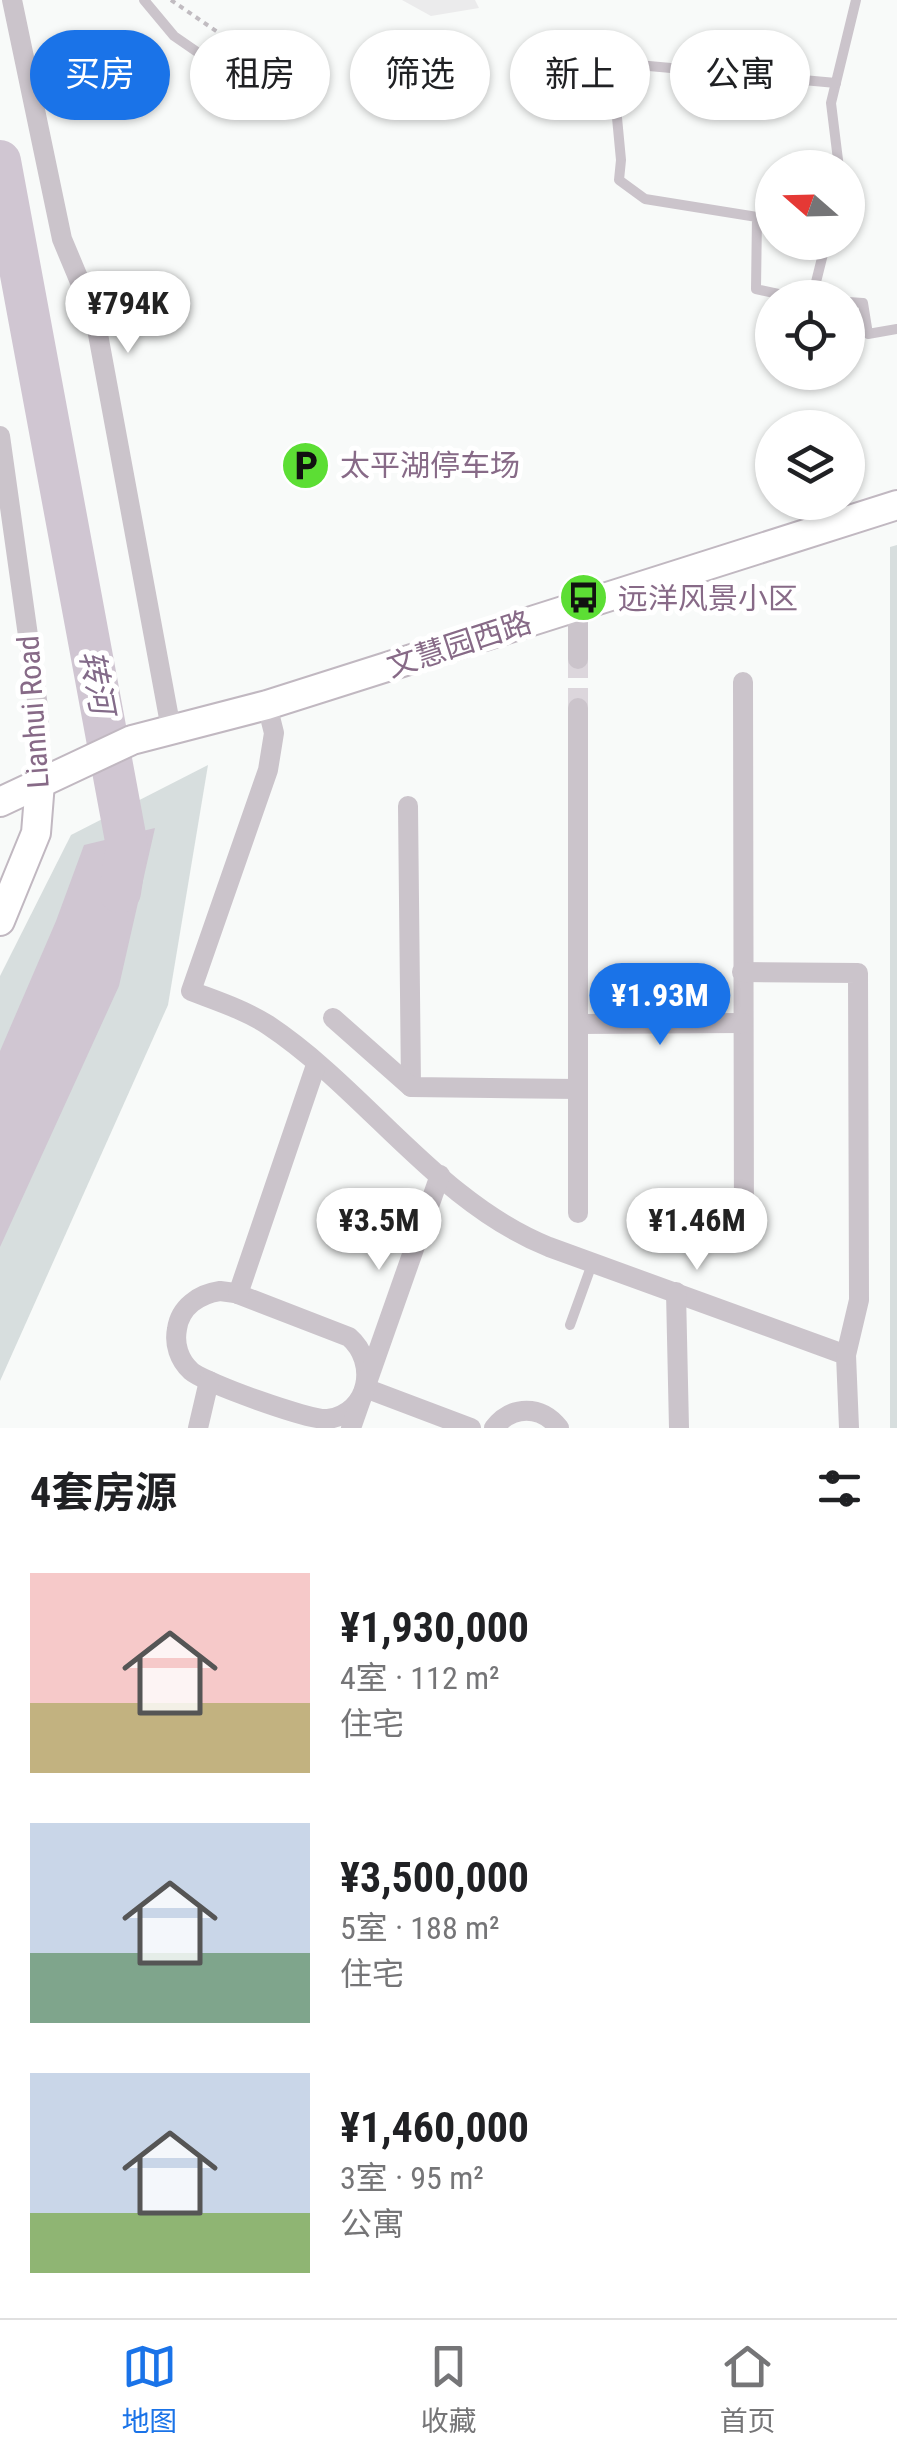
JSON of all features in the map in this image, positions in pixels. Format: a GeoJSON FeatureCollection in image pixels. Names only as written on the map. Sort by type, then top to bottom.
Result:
{"type":"FeatureCollection","features":[{"type":"Feature","properties":{"kind":"street"},"geometry":{"type":"LineString","coordinates":[[12,0],[62,239],[95,318],[171,729]]}},
{"type":"Feature","properties":{"kind":"street","name":"Lianhui Road"},"geometry":{"type":"LineString","coordinates":[[0,436],[38,706],[40,783],[36,833],[0,921]]}},
{"type":"Feature","properties":{"kind":"street","name":"文慧园西路"},"geometry":{"type":"LineString","coordinates":[[0,802],[132,740],[267,705],[897,505]]}},
{"type":"Feature","properties":{"kind":"street"},"geometry":{"type":"LineString","coordinates":[[578,606],[578,659]]}},
{"type":"Feature","properties":{"kind":"street"},"geometry":{"type":"LineString","coordinates":[[743,682],[744,1238]]}},
{"type":"Feature","properties":{"kind":"street"},"geometry":{"type":"LineString","coordinates":[[267,705],[274,733],[268,770],[191,991],[258,1019],[440,1175],[513,1231],[846,1355]]}},
{"type":"Feature","properties":{"kind":"street"},"geometry":{"type":"LineString","coordinates":[[578,708],[578,1212]]}},
{"type":"Feature","properties":{"kind":"street"},"geometry":{"type":"LineString","coordinates":[[408,806],[410,1088]]}},
{"type":"Feature","properties":{"kind":"street"},"geometry":{"type":"LineString","coordinates":[[742,972],[858,972],[859,1300],[846,1355],[849,1428]]}},
{"type":"Feature","properties":{"kind":"street"},"geometry":{"type":"LineString","coordinates":[[333,1018],[410,1088],[578,1089]]}},
{"type":"Feature","properties":{"kind":"street"},"geometry":{"type":"LineString","coordinates":[[578,1024],[742,1022]]}},
{"type":"Feature","properties":{"kind":"street"},"geometry":{"type":"LineString","coordinates":[[238,1294],[316,1065]]}},
{"type":"Feature","properties":{"kind":"street"},"geometry":{"type":"LineString","coordinates":[[351,1428],[440,1175]]}},
{"type":"Feature","properties":{"kind":"street"},"geometry":{"type":"LineString","coordinates":[[224,1291],[349,1336],[366,1363],[365,1388],[348,1411],[320,1419],[209,1381],[195,1374],[182,1360],[176,1345],[178,1322],[189,1305],[204,1294],[224,1291]]}},
{"type":"Feature","properties":{"kind":"street"},"geometry":{"type":"LineString","coordinates":[[676,1292],[679,1428]]}},
{"type":"Feature","properties":{"kind":"street"},"geometry":{"type":"LineString","coordinates":[[198,1428],[209,1381]]}},
{"type":"Feature","properties":{"kind":"street"},"geometry":{"type":"LineString","coordinates":[[365,1388],[472,1428]]}},
{"type":"Feature","properties":{"kind":"street"},"geometry":{"type":"LineString","coordinates":[[494,1428],[508,1415],[528,1410],[546,1416],[559,1428]]}},
{"type":"Feature","properties":{"kind":"lane"},"geometry":{"type":"LineString","coordinates":[[144,0],[174,36],[190,47]]}},
{"type":"Feature","properties":{"kind":"lane"},"geometry":{"type":"LineString","coordinates":[[837,150],[832,103],[856,0]]}},
{"type":"Feature","properties":{"kind":"lane"},"geometry":{"type":"LineString","coordinates":[[756,280],[757,217],[644,198],[619,180],[621,160],[614,86],[638,65],[836,83]]}},
{"type":"Feature","properties":{"kind":"lane"},"geometry":{"type":"LineString","coordinates":[[865,315],[868,334],[897,329]]}},
{"type":"Feature","properties":{"kind":"lane"},"geometry":{"type":"LineString","coordinates":[[570,1325],[592,1263]]}},
{"type":"Feature","properties":{"kind":"path"},"geometry":{"type":"LineString","coordinates":[[171,0],[215,30]]}},
{"type":"Feature","properties":{"kind":"shaded area"},"geometry":{"type":"Polygon","coordinates":[[[402,0],[475,0],[479,8],[431,16],[402,0]]]}},
{"type":"Feature","properties":{"kind":"shaded area"},"geometry":{"type":"Polygon","coordinates":[[[897,545],[897,1428],[890,1428],[890,547],[897,545]]]}},
{"type":"Feature","properties":{"kind":"shaded area"},"geometry":{"type":"Polygon","coordinates":[[[208,765],[168,1005],[0,1381],[0,976],[71,835],[208,765]]]}},
{"type":"Feature","properties":{"kind":"shaded area"},"geometry":{"type":"Polygon","coordinates":[[[155,828],[119,986],[0,1247],[0,1051],[84,845],[155,828]]]}},
{"type":"Feature","properties":{"kind":"waterway","name":"转河"},"geometry":{"type":"LineString","coordinates":[[0,161],[127,846],[120,892]]}},
{"type":"Feature","properties":{"kind":"tunnel"},"geometry":{"type":"LineString","coordinates":[[578,659],[578,708]]}},
{"type":"Feature","properties":{"kind":"place","name":"太平湖停车场"},"geometry":{"type":"Point","coordinates":[305,465]}},
{"type":"Feature","properties":{"kind":"place","name":"远洋风景小区"},"geometry":{"type":"Point","coordinates":[583,598]}}]}
